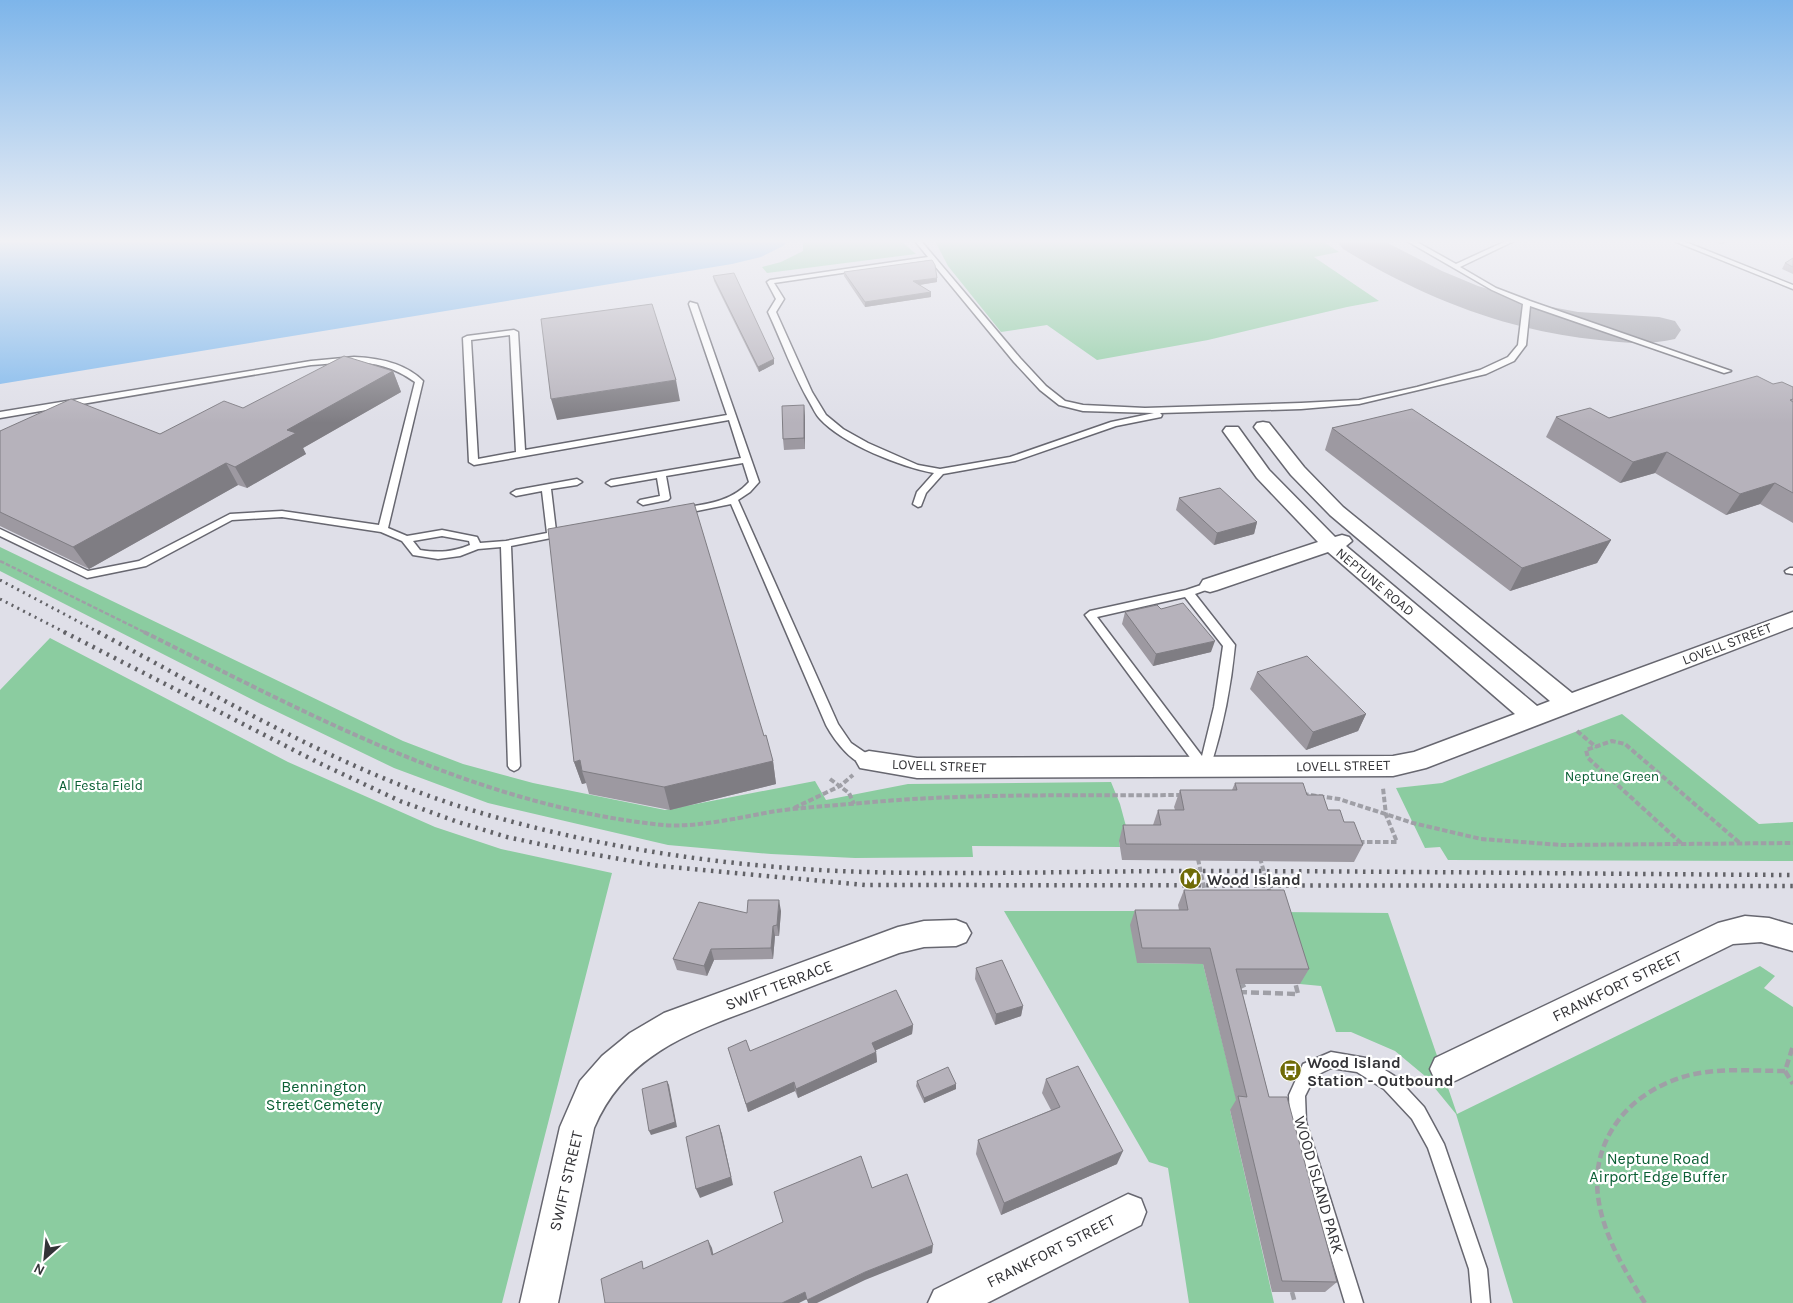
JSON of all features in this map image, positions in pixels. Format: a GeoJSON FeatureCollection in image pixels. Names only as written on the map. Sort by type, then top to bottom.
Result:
{"type":"FeatureCollection","features":[{"type":"Feature","properties":{"kind":"street","name":"NEPTUNE ROAD"},"geometry":{"type":"LineString","coordinates":[[1534,717],[1331,544],[1293,508],[1235,437],[1266,432],[1292,466],[1362,535],[1569,704]]}},
{"type":"Feature","properties":{"kind":"street"},"geometry":{"type":"LineString","coordinates":[[1210,585],[1362,535]]}},
{"type":"Feature","properties":{"kind":"street","name":"LOVELL STREET"},"geometry":{"type":"LineString","coordinates":[[869,761],[917,768],[1393,766],[1417,760],[1793,620]]}},
{"type":"Feature","properties":{"kind":"street","name":"FRANKFORT STREET"},"geometry":{"type":"LineString","coordinates":[[1446,1069],[1728,932],[1748,928],[1775,932],[1793,938]]}},
{"type":"Feature","properties":{"kind":"street","name":"SWIFT TERRACE"},"geometry":{"type":"LineString","coordinates":[[613,1067],[641,1044],[676,1024],[898,940],[924,934],[956,933]]}},
{"type":"Feature","properties":{"kind":"street","name":"SWIFT STREET"},"geometry":{"type":"LineString","coordinates":[[539,1303],[577,1127],[592,1093],[613,1067]]}},
{"type":"Feature","properties":{"kind":"street","name":"FRANKFORT STREET"},"geometry":{"type":"LineString","coordinates":[[946,1303],[1128,1212]]}},
{"type":"Feature","properties":{"kind":"lane"},"geometry":{"type":"LineString","coordinates":[[778,302],[772,312],[808,392],[823,417],[840,431],[865,445],[915,467],[940,472],[1012,459],[1114,424],[1189,409]]}},
{"type":"Feature","properties":{"kind":"lane"},"geometry":{"type":"LineString","coordinates":[[969,302],[1017,360],[1053,397],[1062,403],[1083,408],[1110,410],[1300,406],[1359,402],[1483,372],[1511,359],[1522,345],[1528,303]]}},
{"type":"Feature","properties":{"kind":"lane"},"geometry":{"type":"LineString","coordinates":[[1525,302],[1727,371]]}},
{"type":"Feature","properties":{"kind":"lane"},"geometry":{"type":"LineString","coordinates":[[668,513],[734,501],[745,494],[754,482],[693,304]]}},
{"type":"Feature","properties":{"kind":"lane"},"geometry":{"type":"LineString","coordinates":[[521,454],[514,332],[467,338],[474,462],[521,454],[732,417]]}},
{"type":"Feature","properties":{"kind":"lane"},"geometry":{"type":"LineString","coordinates":[[0,415],[311,363],[359,359],[384,361],[406,370],[419,381],[383,529]]}},
{"type":"Feature","properties":{"kind":"lane"},"geometry":{"type":"LineString","coordinates":[[611,483],[747,460]]}},
{"type":"Feature","properties":{"kind":"lane"},"geometry":{"type":"LineString","coordinates":[[918,504],[922,492],[940,472]]}},
{"type":"Feature","properties":{"kind":"lane"},"geometry":{"type":"LineString","coordinates":[[643,502],[666,498],[660,474]]}},
{"type":"Feature","properties":{"kind":"lane"},"geometry":{"type":"LineString","coordinates":[[516,493],[577,482]]}},
{"type":"Feature","properties":{"kind":"lane"},"geometry":{"type":"LineString","coordinates":[[546,487],[552,535]]}},
{"type":"Feature","properties":{"kind":"lane"},"geometry":{"type":"LineString","coordinates":[[734,501],[832,725],[843,744],[869,761]]}},
{"type":"Feature","properties":{"kind":"lane"},"geometry":{"type":"LineString","coordinates":[[0,532],[87,575],[142,564],[230,517],[282,514],[383,529],[406,539],[417,553],[438,556],[460,553],[476,546],[506,544],[571,532]]}},
{"type":"Feature","properties":{"kind":"lane"},"geometry":{"type":"LineString","coordinates":[[406,539],[442,532],[473,539],[476,546]]}},
{"type":"Feature","properties":{"kind":"lane"},"geometry":{"type":"LineString","coordinates":[[506,544],[514,766]]}},
{"type":"Feature","properties":{"kind":"lane"},"geometry":{"type":"LineString","coordinates":[[1204,768],[1090,615],[1210,585]]}},
{"type":"Feature","properties":{"kind":"lane"},"geometry":{"type":"LineString","coordinates":[[1188,592],[1229,645],[1228,672],[1213,741],[1204,768]]}},
{"type":"Feature","properties":{"kind":"lane","name":"WOOD ISLAND PARK"},"geometry":{"type":"LineString","coordinates":[[1354,1303],[1298,1122],[1297,1095],[1309,1070],[1331,1060],[1360,1064],[1390,1082],[1418,1113],[1435,1144],[1478,1269],[1481,1303]]}},
{"type":"Feature","properties":{"kind":"path"},"geometry":{"type":"LineString","coordinates":[[0,561],[360,739],[430,767],[486,786],[586,813],[666,825],[714,821],[792,809],[906,799],[1183,795]]}},
{"type":"Feature","properties":{"kind":"path"},"geometry":{"type":"LineString","coordinates":[[1577,731],[1596,746]]}},
{"type":"Feature","properties":{"kind":"path"},"geometry":{"type":"LineString","coordinates":[[1682,844],[1588,758],[1586,750],[1612,741],[1625,744],[1741,844]]}},
{"type":"Feature","properties":{"kind":"path"},"geometry":{"type":"LineString","coordinates":[[792,809],[840,786],[869,761]]}},
{"type":"Feature","properties":{"kind":"path"},"geometry":{"type":"LineString","coordinates":[[830,779],[849,792],[854,804]]}},
{"type":"Feature","properties":{"kind":"path"},"geometry":{"type":"LineString","coordinates":[[1355,842],[1398,842],[1386,815],[1383,787],[1388,785]]}},
{"type":"Feature","properties":{"kind":"path"},"geometry":{"type":"LineString","coordinates":[[1298,793],[1339,799],[1386,815],[1482,839],[1562,844],[1793,843]]}},
{"type":"Feature","properties":{"kind":"path"},"geometry":{"type":"LineString","coordinates":[[1196,850],[1206,896]]}},
{"type":"Feature","properties":{"kind":"path"},"geometry":{"type":"LineString","coordinates":[[1258,850],[1271,896]]}},
{"type":"Feature","properties":{"kind":"path"},"geometry":{"type":"LineString","coordinates":[[1246,984],[1231,992],[1298,994],[1294,978]]}},
{"type":"Feature","properties":{"kind":"path"},"geometry":{"type":"LineString","coordinates":[[1785,1072],[1793,1046]]}},
{"type":"Feature","properties":{"kind":"path"},"geometry":{"type":"LineString","coordinates":[[1645,1303],[1630,1281],[1602,1220],[1597,1195],[1596,1173],[1599,1155],[1605,1138],[1620,1118],[1638,1100],[1683,1077],[1733,1072],[1785,1072]]}},
{"type":"Feature","properties":{"kind":"path"},"geometry":{"type":"LineString","coordinates":[[1785,1072],[1793,1084]]}},
{"type":"Feature","properties":{"kind":"path"},"geometry":{"type":"LineString","coordinates":[[1292,1292],[1295,1303]]}},
{"type":"Feature","properties":{"kind":"green space"},"geometry":{"type":"Polygon","coordinates":[[[977,302],[1375,302],[1208,340],[1097,360],[1047,325],[1001,332],[977,302]]]}},
{"type":"Feature","properties":{"kind":"green space"},"geometry":{"type":"Polygon","coordinates":[[[0,547],[403,741],[463,764],[533,783],[665,810],[815,781],[826,800],[908,784],[1111,782],[1120,804],[1130,841],[1119,841],[1120,847],[972,846],[973,857],[855,858],[771,854],[668,845],[488,803],[394,768],[261,704],[0,571],[0,547]]]}},
{"type":"Feature","properties":{"kind":"green space","name":"Bennington Street Cemetery"},"geometry":{"type":"Polygon","coordinates":[[[50,638],[288,762],[435,827],[501,849],[612,873],[502,1303],[0,1303],[0,690],[50,638]]]}},
{"type":"Feature","properties":{"kind":"green space","name":"Neptune Green"},"geometry":{"type":"Polygon","coordinates":[[[1622,714],[1759,824],[1793,822],[1793,861],[1448,860],[1440,847],[1425,848],[1396,788],[1442,783],[1622,714]]]}},
{"type":"Feature","properties":{"kind":"green space"},"geometry":{"type":"Polygon","coordinates":[[[1004,911],[1179,911],[1137,963],[1203,964],[1239,1110],[1230,1110],[1274,1303],[1189,1303],[1168,1168],[1149,1162],[1004,911]]]}},
{"type":"Feature","properties":{"kind":"green space","name":"Neptune Road Airport Edge Buffer"},"geometry":{"type":"Polygon","coordinates":[[[1278,912],[1388,913],[1457,1114],[1760,966],[1775,976],[1764,988],[1793,1007],[1793,1303],[1513,1303],[1456,1114],[1425,1076],[1395,1051],[1351,1032],[1336,1032],[1321,986],[1300,984],[1278,912]]]}},
{"type":"Feature","properties":{"kind":"water"},"geometry":{"type":"Polygon","coordinates":[[[0,302],[501,302],[0,384],[0,302]]]}},
{"type":"Feature","properties":{"kind":"building"},"geometry":{"type":"Polygon","coordinates":[[[726,302],[747,302],[774,359],[758,367],[726,302]]]}},
{"type":"Feature","properties":{"kind":"building"},"geometry":{"type":"Polygon","coordinates":[[[652,304],[676,380],[551,399],[541,319],[652,304]]]}},
{"type":"Feature","properties":{"kind":"building"},"geometry":{"type":"Polygon","coordinates":[[[344,356],[393,371],[287,430],[296,433],[235,467],[226,463],[73,547],[0,512],[0,431],[71,399],[160,434],[224,401],[243,408],[344,356]]]}},
{"type":"Feature","properties":{"kind":"building"},"geometry":{"type":"Polygon","coordinates":[[[1757,376],[1773,384],[1782,382],[1793,387],[1793,399],[1790,400],[1793,402],[1793,493],[1775,483],[1740,494],[1667,452],[1633,462],[1556,417],[1590,408],[1609,418],[1757,376]]]}},
{"type":"Feature","properties":{"kind":"building"},"geometry":{"type":"Polygon","coordinates":[[[804,405],[804,438],[783,439],[782,406],[804,405]]]}},
{"type":"Feature","properties":{"kind":"building"},"geometry":{"type":"Polygon","coordinates":[[[1412,409],[1611,540],[1522,568],[1332,428],[1412,409]]]}},
{"type":"Feature","properties":{"kind":"building"},"geometry":{"type":"Polygon","coordinates":[[[1220,488],[1257,522],[1217,533],[1179,498],[1220,488]]]}},
{"type":"Feature","properties":{"kind":"building"},"geometry":{"type":"Polygon","coordinates":[[[694,503],[773,761],[664,787],[582,771],[580,760],[574,762],[548,529],[694,503]]]}},
{"type":"Feature","properties":{"kind":"building"},"geometry":{"type":"Polygon","coordinates":[[[1183,603],[1215,641],[1156,654],[1125,612],[1157,605],[1161,609],[1183,603]]]}},
{"type":"Feature","properties":{"kind":"building"},"geometry":{"type":"Polygon","coordinates":[[[1307,656],[1366,714],[1313,732],[1257,672],[1307,656]]]}},
{"type":"Feature","properties":{"kind":"building"},"geometry":{"type":"Polygon","coordinates":[[[1235,783],[1303,783],[1307,795],[1323,795],[1328,810],[1340,810],[1344,822],[1354,822],[1363,845],[1126,844],[1123,825],[1161,825],[1158,810],[1184,810],[1180,790],[1237,790],[1235,783]]]}},
{"type":"Feature","properties":{"kind":"building"},"geometry":{"type":"Polygon","coordinates":[[[1184,890],[1284,890],[1309,969],[1236,969],[1269,1097],[1287,1097],[1337,1282],[1282,1281],[1238,1096],[1247,1097],[1210,948],[1142,948],[1135,910],[1188,910],[1184,890]]]}},
{"type":"Feature","properties":{"kind":"building"},"geometry":{"type":"Polygon","coordinates":[[[748,900],[779,900],[777,925],[773,926],[771,948],[711,949],[704,966],[673,959],[699,902],[747,913],[748,900]]]}},
{"type":"Feature","properties":{"kind":"building"},"geometry":{"type":"Polygon","coordinates":[[[1002,960],[1023,1006],[996,1014],[976,968],[1002,960]]]}},
{"type":"Feature","properties":{"kind":"building"},"geometry":{"type":"Polygon","coordinates":[[[896,990],[913,1025],[872,1043],[876,1052],[796,1089],[794,1082],[746,1104],[728,1048],[746,1040],[750,1051],[896,990]]]}},
{"type":"Feature","properties":{"kind":"building"},"geometry":{"type":"Polygon","coordinates":[[[1078,1066],[1123,1151],[1004,1203],[978,1140],[1060,1107],[1046,1079],[1078,1066]]]}},
{"type":"Feature","properties":{"kind":"building"},"geometry":{"type":"Polygon","coordinates":[[[948,1067],[956,1084],[924,1098],[917,1081],[948,1067]]]}},
{"type":"Feature","properties":{"kind":"building"},"geometry":{"type":"Polygon","coordinates":[[[667,1081],[675,1122],[649,1131],[642,1089],[667,1081]]]}},
{"type":"Feature","properties":{"kind":"building"},"geometry":{"type":"Polygon","coordinates":[[[719,1125],[731,1177],[696,1189],[686,1137],[719,1125]]]}},
{"type":"Feature","properties":{"kind":"building"},"geometry":{"type":"Polygon","coordinates":[[[861,1156],[872,1188],[907,1174],[933,1245],[865,1272],[807,1300],[805,1292],[782,1303],[605,1303],[601,1279],[642,1261],[643,1269],[708,1240],[712,1255],[783,1222],[774,1192],[861,1156]]]}},
{"type":"Feature","properties":{"kind":"taxiway"},"geometry":{"type":"LineString","coordinates":[[1483,302],[1539,318],[1578,325],[1618,329],[1659,330]]}},
{"type":"Feature","properties":{"kind":"railway"},"geometry":{"type":"LineString","coordinates":[[0,580],[100,633]]}},
{"type":"Feature","properties":{"kind":"railway"},"geometry":{"type":"LineString","coordinates":[[0,599],[66,633]]}},
{"type":"Feature","properties":{"kind":"railway"},"geometry":{"type":"LineString","coordinates":[[64,632],[317,762],[400,801],[507,837],[659,866],[865,885],[1793,886]]}},
{"type":"Feature","properties":{"kind":"railway"},"geometry":{"type":"LineString","coordinates":[[98,632],[279,730],[420,793],[516,823],[565,835],[664,854],[714,861],[815,870],[906,873],[1264,871],[1793,875]]}},
{"type":"Feature","properties":{"kind":"place","name":"Wood Island"},"geometry":{"type":"Point","coordinates":[1191,879]}},
{"type":"Feature","properties":{"kind":"place","name":"Wood Island Station - Outbound"},"geometry":{"type":"Point","coordinates":[1291,1071]}},
{"type":"Feature","properties":{"kind":"park label","name":"Al Festa Field"},"geometry":{"type":"Point","coordinates":[101,785]}}]}
